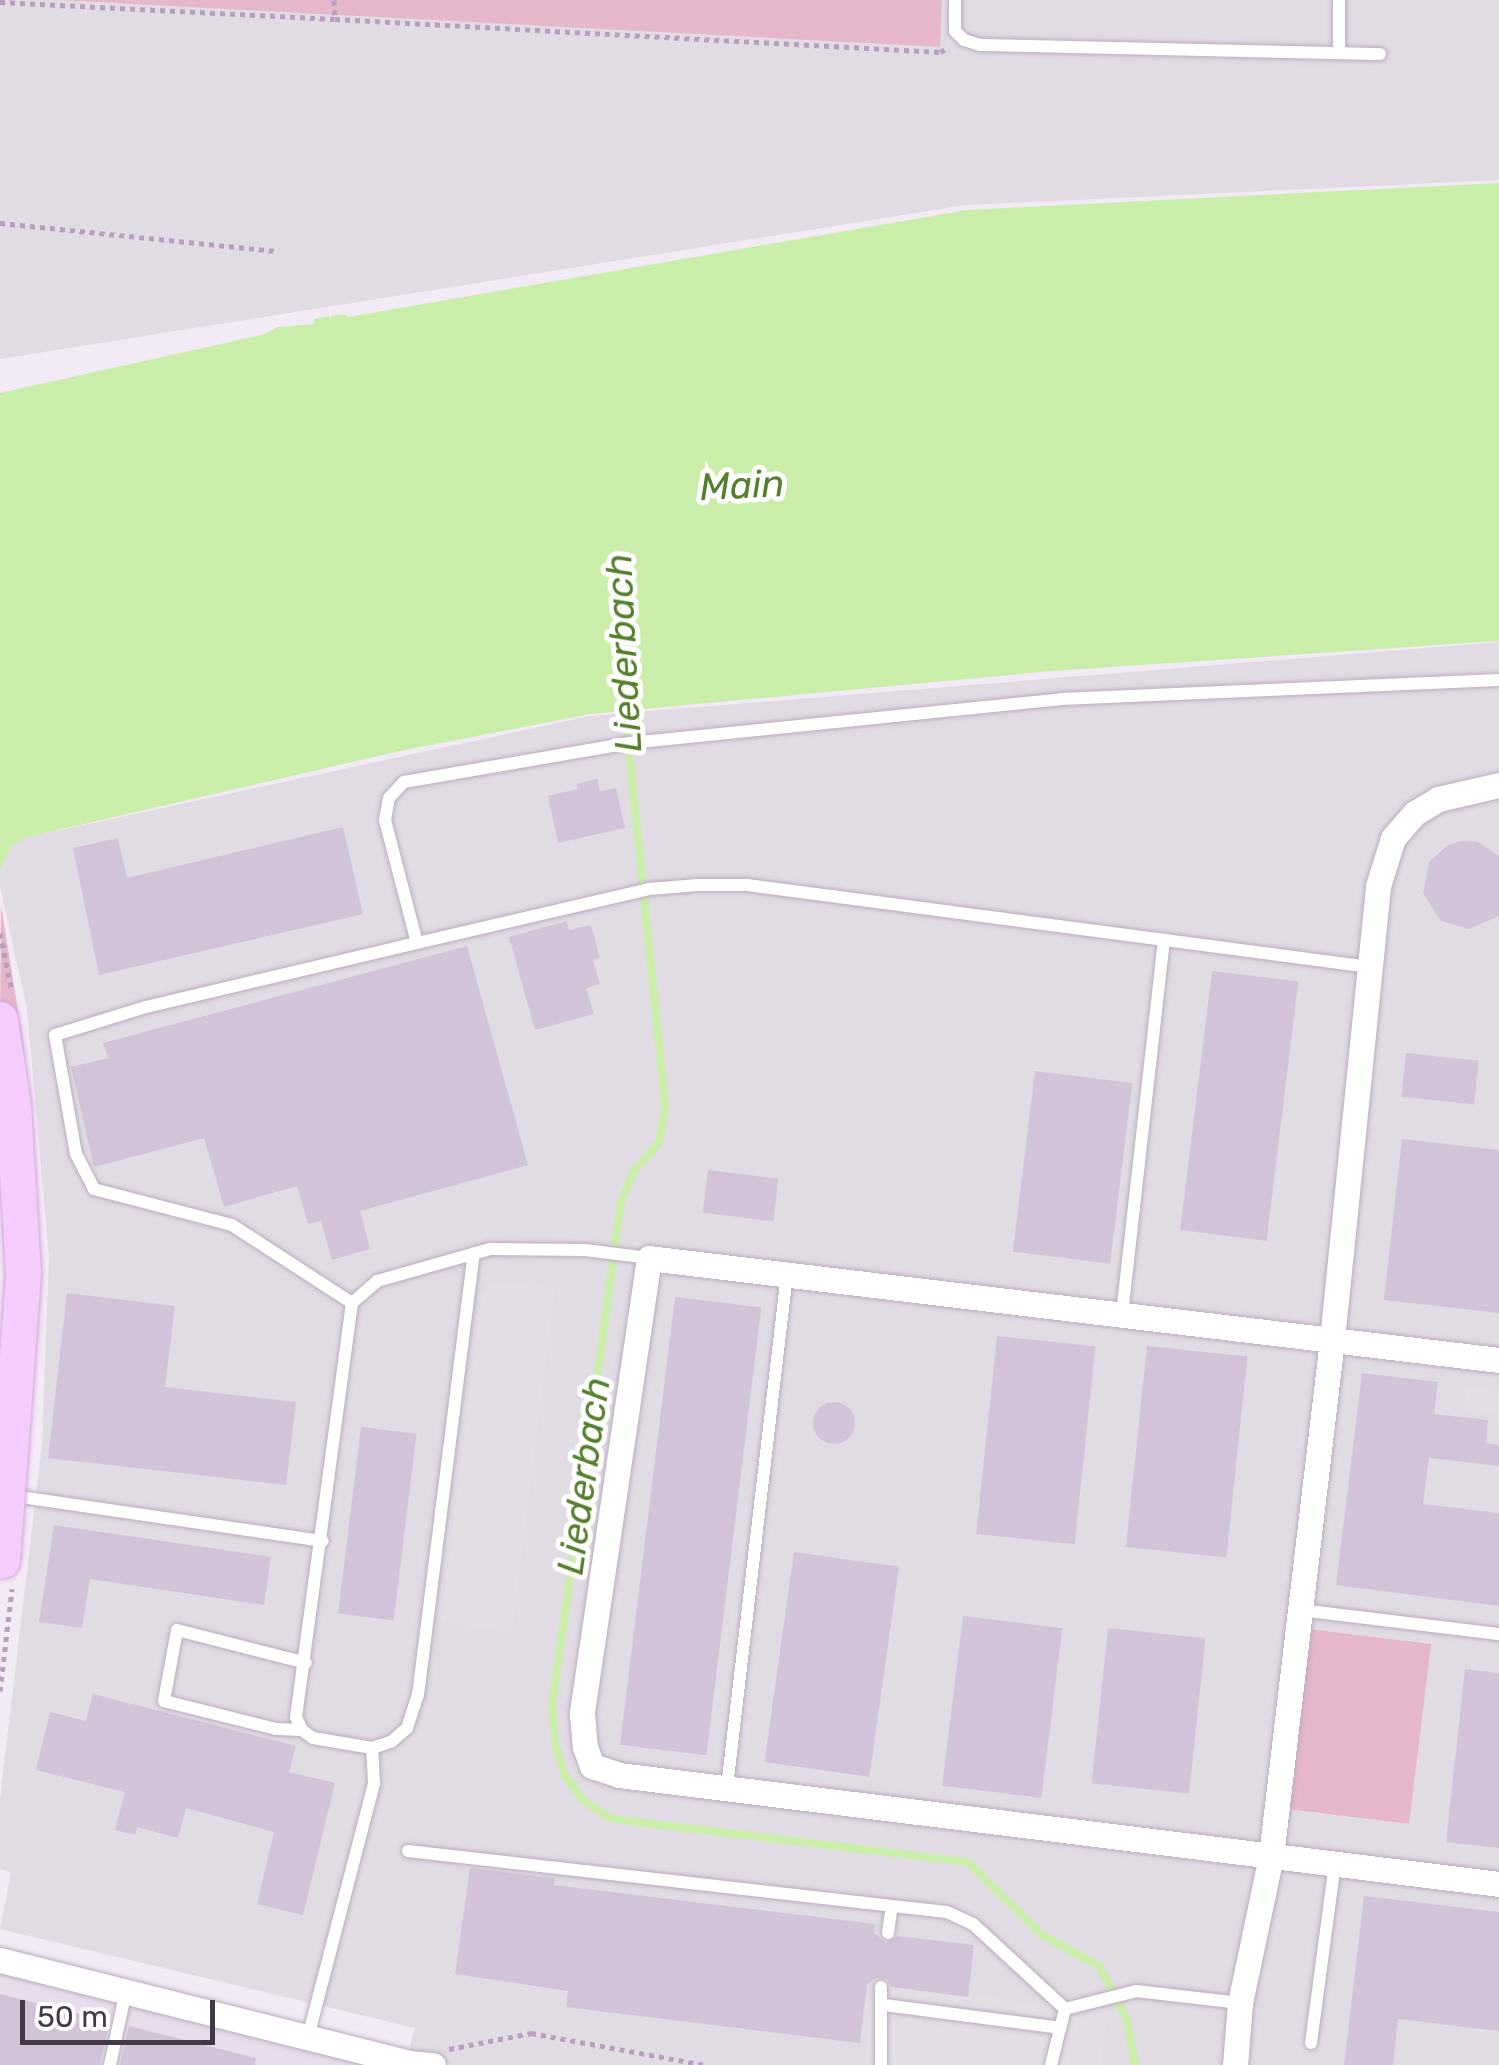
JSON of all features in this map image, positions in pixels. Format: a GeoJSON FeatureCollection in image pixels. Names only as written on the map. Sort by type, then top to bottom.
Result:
{"type":"FeatureCollection","features":[{"type":"Feature","properties":{"kind":"main road"},"geometry":{"type":"LineString","coordinates":[[0,1019],[13,1105],[23,1274],[7,1570]]}},
{"type":"Feature","properties":{"kind":"street"},"geometry":{"type":"LineString","coordinates":[[1235,2065],[1240,2003],[1271,1856],[1332,1340],[1378,886],[1393,838],[1415,814],[1438,798],[1499,784]]}},
{"type":"Feature","properties":{"kind":"street"},"geometry":{"type":"LineString","coordinates":[[0,1179],[7,1232],[0,1362]]}},
{"type":"Feature","properties":{"kind":"street"},"geometry":{"type":"LineString","coordinates":[[1499,1360],[648,1258],[582,1714],[585,1747],[592,1766],[619,1775],[1499,1884]]}},
{"type":"Feature","properties":{"kind":"street"},"geometry":{"type":"LineString","coordinates":[[0,1960],[416,2064]]}},
{"type":"Feature","properties":{"kind":"lane"},"geometry":{"type":"LineString","coordinates":[[955,0],[955,31],[964,40],[1032,47],[1380,54]]}},
{"type":"Feature","properties":{"kind":"lane"},"geometry":{"type":"LineString","coordinates":[[1339,0],[1339,52]]}},
{"type":"Feature","properties":{"kind":"lane"},"geometry":{"type":"LineString","coordinates":[[417,943],[385,820],[389,798],[404,782],[596,748],[1061,699],[1499,680]]}},
{"type":"Feature","properties":{"kind":"lane"},"geometry":{"type":"LineString","coordinates":[[352,1303],[232,1225],[94,1188],[76,1154],[55,1035],[146,1007],[417,943],[617,897],[698,884],[747,884],[1370,967]]}},
{"type":"Feature","properties":{"kind":"lane"},"geometry":{"type":"LineString","coordinates":[[1122,1314],[1164,940]]}},
{"type":"Feature","properties":{"kind":"lane"},"geometry":{"type":"LineString","coordinates":[[474,1254],[418,1695],[406,1728],[391,1742],[372,1748],[313,1738],[302,1730],[296,1717],[323,1541],[352,1303],[377,1282],[490,1249],[585,1250],[648,1258]]}},
{"type":"Feature","properties":{"kind":"lane"},"geometry":{"type":"LineString","coordinates":[[727,1787],[787,1274]]}},
{"type":"Feature","properties":{"kind":"lane"},"geometry":{"type":"LineString","coordinates":[[0,1494],[323,1541]]}},
{"type":"Feature","properties":{"kind":"lane"},"geometry":{"type":"LineString","coordinates":[[1300,1610],[1499,1634]]}},
{"type":"Feature","properties":{"kind":"lane"},"geometry":{"type":"LineString","coordinates":[[302,1730],[276,1730],[164,1701],[177,1630],[306,1663]]}},
{"type":"Feature","properties":{"kind":"lane"},"geometry":{"type":"LineString","coordinates":[[308,2037],[374,1783],[372,1748]]}},
{"type":"Feature","properties":{"kind":"lane"},"geometry":{"type":"LineString","coordinates":[[408,1852],[947,1912],[973,1924],[1065,2009]]}},
{"type":"Feature","properties":{"kind":"lane"},"geometry":{"type":"LineString","coordinates":[[1311,2042],[1335,1864]]}},
{"type":"Feature","properties":{"kind":"lane"},"geometry":{"type":"LineString","coordinates":[[888,1933],[892,1906]]}},
{"type":"Feature","properties":{"kind":"lane"},"geometry":{"type":"LineString","coordinates":[[881,1987],[881,2065]]}},
{"type":"Feature","properties":{"kind":"lane"},"geometry":{"type":"LineString","coordinates":[[110,2065],[126,1991]]}},
{"type":"Feature","properties":{"kind":"lane"},"geometry":{"type":"LineString","coordinates":[[1065,2009],[1136,1991],[1240,2003]]}},
{"type":"Feature","properties":{"kind":"lane"},"geometry":{"type":"LineString","coordinates":[[884,2005],[1060,2028]]}},
{"type":"Feature","properties":{"kind":"lane"},"geometry":{"type":"LineString","coordinates":[[1051,2065],[1065,2009]]}},
{"type":"Feature","properties":{"kind":"path"},"geometry":{"type":"LineString","coordinates":[[334,0],[335,19]]}},
{"type":"Feature","properties":{"kind":"path"},"geometry":{"type":"LineString","coordinates":[[0,2],[940,52],[964,40]]}},
{"type":"Feature","properties":{"kind":"path"},"geometry":{"type":"LineString","coordinates":[[0,223],[278,251]]}},
{"type":"Feature","properties":{"kind":"path"},"geometry":{"type":"LineString","coordinates":[[0,1690],[7,1570]]}},
{"type":"Feature","properties":{"kind":"path"},"geometry":{"type":"LineString","coordinates":[[416,2064],[464,2044],[531,2033],[706,2065]]}},
{"type":"Feature","properties":{"kind":"shaded area"},"geometry":{"type":"Polygon","coordinates":[[[0,0],[1499,0],[1499,180],[966,205],[0,359],[0,0]]]}},
{"type":"Feature","properties":{"kind":"shaded area"},"geometry":{"type":"Polygon","coordinates":[[[59,0],[942,0],[940,47],[59,0]]]}},
{"type":"Feature","properties":{"kind":"shaded area"},"geometry":{"type":"Polygon","coordinates":[[[1499,642],[1499,2065],[405,2065],[415,2028],[0,1929],[11,1873],[0,1868],[0,1799],[42,1444],[49,1256],[27,1009],[0,886],[0,843],[590,716],[1499,642]]]}},
{"type":"Feature","properties":{"kind":"shaded area"},"geometry":{"type":"Polygon","coordinates":[[[1,905],[24,1049],[0,1033],[1,905]]]}},
{"type":"Feature","properties":{"kind":"shaded area"},"geometry":{"type":"Polygon","coordinates":[[[497,1282],[555,1288],[512,1633],[441,1622],[481,1297],[484,1290],[497,1282]]]}},
{"type":"Feature","properties":{"kind":"shaded area"},"geometry":{"type":"Polygon","coordinates":[[[1466,1387],[1499,1391],[1499,1428],[1498,1413],[1464,1409],[1466,1387]]]}},
{"type":"Feature","properties":{"kind":"shaded area"},"geometry":{"type":"Polygon","coordinates":[[[1308,1629],[1431,1644],[1409,1824],[1286,1809],[1308,1629]]]}},
{"type":"Feature","properties":{"kind":"shaded area"},"geometry":{"type":"Polygon","coordinates":[[[0,1969],[395,2065],[0,2065],[0,1969]]]}},
{"type":"Feature","properties":{"kind":"shaded area"},"geometry":{"type":"Polygon","coordinates":[[[879,1981],[1108,2015],[1101,2065],[864,2065],[873,1984],[879,1981]]]}},
{"type":"Feature","properties":{"kind":"water","name":"Main"},"geometry":{"type":"Polygon","coordinates":[[[1499,183],[1499,641],[1052,671],[590,714],[395,752],[28,837],[12,845],[0,870],[0,393],[262,335],[278,327],[314,324],[314,319],[329,316],[331,321],[331,316],[348,317],[967,210],[1499,183]]]}},
{"type":"Feature","properties":{"kind":"building"},"geometry":{"type":"Polygon","coordinates":[[[597,779],[600,791],[616,788],[625,828],[558,843],[548,796],[578,789],[576,784],[597,779]]]}},
{"type":"Feature","properties":{"kind":"building"},"geometry":{"type":"Polygon","coordinates":[[[343,827],[363,914],[99,975],[73,848],[118,838],[127,878],[343,827]]]}},
{"type":"Feature","properties":{"kind":"building"},"geometry":{"type":"Polygon","coordinates":[[[1478,842],[1499,856],[1499,916],[1469,929],[1441,921],[1423,893],[1429,862],[1448,845],[1478,842]]]}},
{"type":"Feature","properties":{"kind":"building"},"geometry":{"type":"Polygon","coordinates":[[[567,921],[569,930],[591,925],[600,958],[593,960],[600,984],[586,988],[594,1014],[535,1030],[509,937],[567,921]]]}},
{"type":"Feature","properties":{"kind":"building"},"geometry":{"type":"Polygon","coordinates":[[[467,946],[528,1165],[360,1211],[370,1249],[332,1260],[321,1221],[308,1224],[297,1186],[224,1207],[204,1138],[94,1167],[71,1067],[108,1058],[103,1043],[467,946]]]}},
{"type":"Feature","properties":{"kind":"building"},"geometry":{"type":"Polygon","coordinates":[[[1212,971],[1298,982],[1267,1241],[1180,1230],[1212,971]]]}},
{"type":"Feature","properties":{"kind":"building"},"geometry":{"type":"Polygon","coordinates":[[[1406,1053],[1479,1061],[1474,1104],[1401,1097],[1406,1053]]]}},
{"type":"Feature","properties":{"kind":"building"},"geometry":{"type":"Polygon","coordinates":[[[1035,1071],[1132,1083],[1110,1264],[1013,1252],[1035,1071]]]}},
{"type":"Feature","properties":{"kind":"building"},"geometry":{"type":"Polygon","coordinates":[[[1402,1139],[1499,1150],[1499,1313],[1384,1300],[1402,1139]]]}},
{"type":"Feature","properties":{"kind":"building"},"geometry":{"type":"Polygon","coordinates":[[[708,1170],[778,1179],[773,1221],[703,1213],[708,1170]]]}},
{"type":"Feature","properties":{"kind":"building"},"geometry":{"type":"Polygon","coordinates":[[[67,1293],[175,1306],[165,1387],[296,1402],[286,1485],[48,1458],[67,1293]]]}},
{"type":"Feature","properties":{"kind":"building"},"geometry":{"type":"Polygon","coordinates":[[[675,1297],[761,1308],[706,1755],[620,1745],[675,1297]]]}},
{"type":"Feature","properties":{"kind":"building"},"geometry":{"type":"Polygon","coordinates":[[[997,1336],[1095,1346],[1075,1544],[976,1534],[997,1336]]]}},
{"type":"Feature","properties":{"kind":"building"},"geometry":{"type":"Polygon","coordinates":[[[1147,1346],[1247,1357],[1226,1557],[1126,1547],[1147,1346]]]}},
{"type":"Feature","properties":{"kind":"building"},"geometry":{"type":"Polygon","coordinates":[[[1362,1373],[1438,1382],[1434,1414],[1488,1420],[1486,1443],[1499,1445],[1499,1466],[1429,1458],[1423,1504],[1499,1513],[1499,1606],[1336,1585],[1362,1373]]]}},
{"type":"Feature","properties":{"kind":"building"},"geometry":{"type":"Polygon","coordinates":[[[834,1402],[849,1408],[855,1423],[849,1438],[834,1444],[819,1438],[813,1423],[819,1408],[834,1402]]]}},
{"type":"Feature","properties":{"kind":"building"},"geometry":{"type":"Polygon","coordinates":[[[361,1427],[417,1434],[394,1620],[338,1614],[361,1427]]]}},
{"type":"Feature","properties":{"kind":"building"},"geometry":{"type":"Polygon","coordinates":[[[54,1525],[271,1557],[264,1605],[90,1579],[82,1628],[39,1622],[54,1525]]]}},
{"type":"Feature","properties":{"kind":"building"},"geometry":{"type":"Polygon","coordinates":[[[794,1552],[899,1567],[869,1777],[764,1762],[794,1552]]]}},
{"type":"Feature","properties":{"kind":"building"},"geometry":{"type":"Polygon","coordinates":[[[963,1616],[1062,1628],[1041,1798],[942,1786],[963,1616]]]}},
{"type":"Feature","properties":{"kind":"building"},"geometry":{"type":"Polygon","coordinates":[[[1108,1628],[1205,1638],[1189,1793],[1092,1783],[1108,1628]]]}},
{"type":"Feature","properties":{"kind":"building"},"geometry":{"type":"Polygon","coordinates":[[[1465,1669],[1499,1673],[1499,1848],[1446,1842],[1465,1669]]]}},
{"type":"Feature","properties":{"kind":"building"},"geometry":{"type":"Polygon","coordinates":[[[93,1694],[296,1746],[289,1772],[335,1783],[303,1915],[257,1904],[274,1832],[186,1808],[178,1838],[137,1827],[135,1835],[115,1830],[125,1792],[36,1770],[50,1712],[86,1721],[93,1694]]]}},
{"type":"Feature","properties":{"kind":"building"},"geometry":{"type":"Polygon","coordinates":[[[470,1868],[555,1878],[554,1885],[875,1924],[874,1933],[886,1943],[897,1936],[974,1945],[968,1997],[891,1987],[887,1979],[877,1978],[867,1984],[860,2043],[566,2007],[568,1991],[455,1974],[470,1868]]]}},
{"type":"Feature","properties":{"kind":"building"},"geometry":{"type":"Polygon","coordinates":[[[1364,1896],[1499,1912],[1499,2031],[1398,2019],[1393,2065],[1344,2065],[1364,1896]]]}},
{"type":"Feature","properties":{"kind":"building"},"geometry":{"type":"Polygon","coordinates":[[[0,1994],[109,2021],[100,2065],[0,2065],[0,1994]]]}},
{"type":"Feature","properties":{"kind":"building"},"geometry":{"type":"Polygon","coordinates":[[[129,2026],[256,2058],[255,2065],[120,2065],[129,2026]]]}},
{"type":"Feature","properties":{"kind":"waterway","name":"Liederbach"},"geometry":{"type":"LineString","coordinates":[[624,701],[665,1106],[659,1143],[634,1171],[621,1202],[552,1707],[555,1745],[565,1776],[584,1801],[612,1819],[968,1862],[1042,1935],[1099,1966],[1127,2020],[1135,2065]]}}]}
